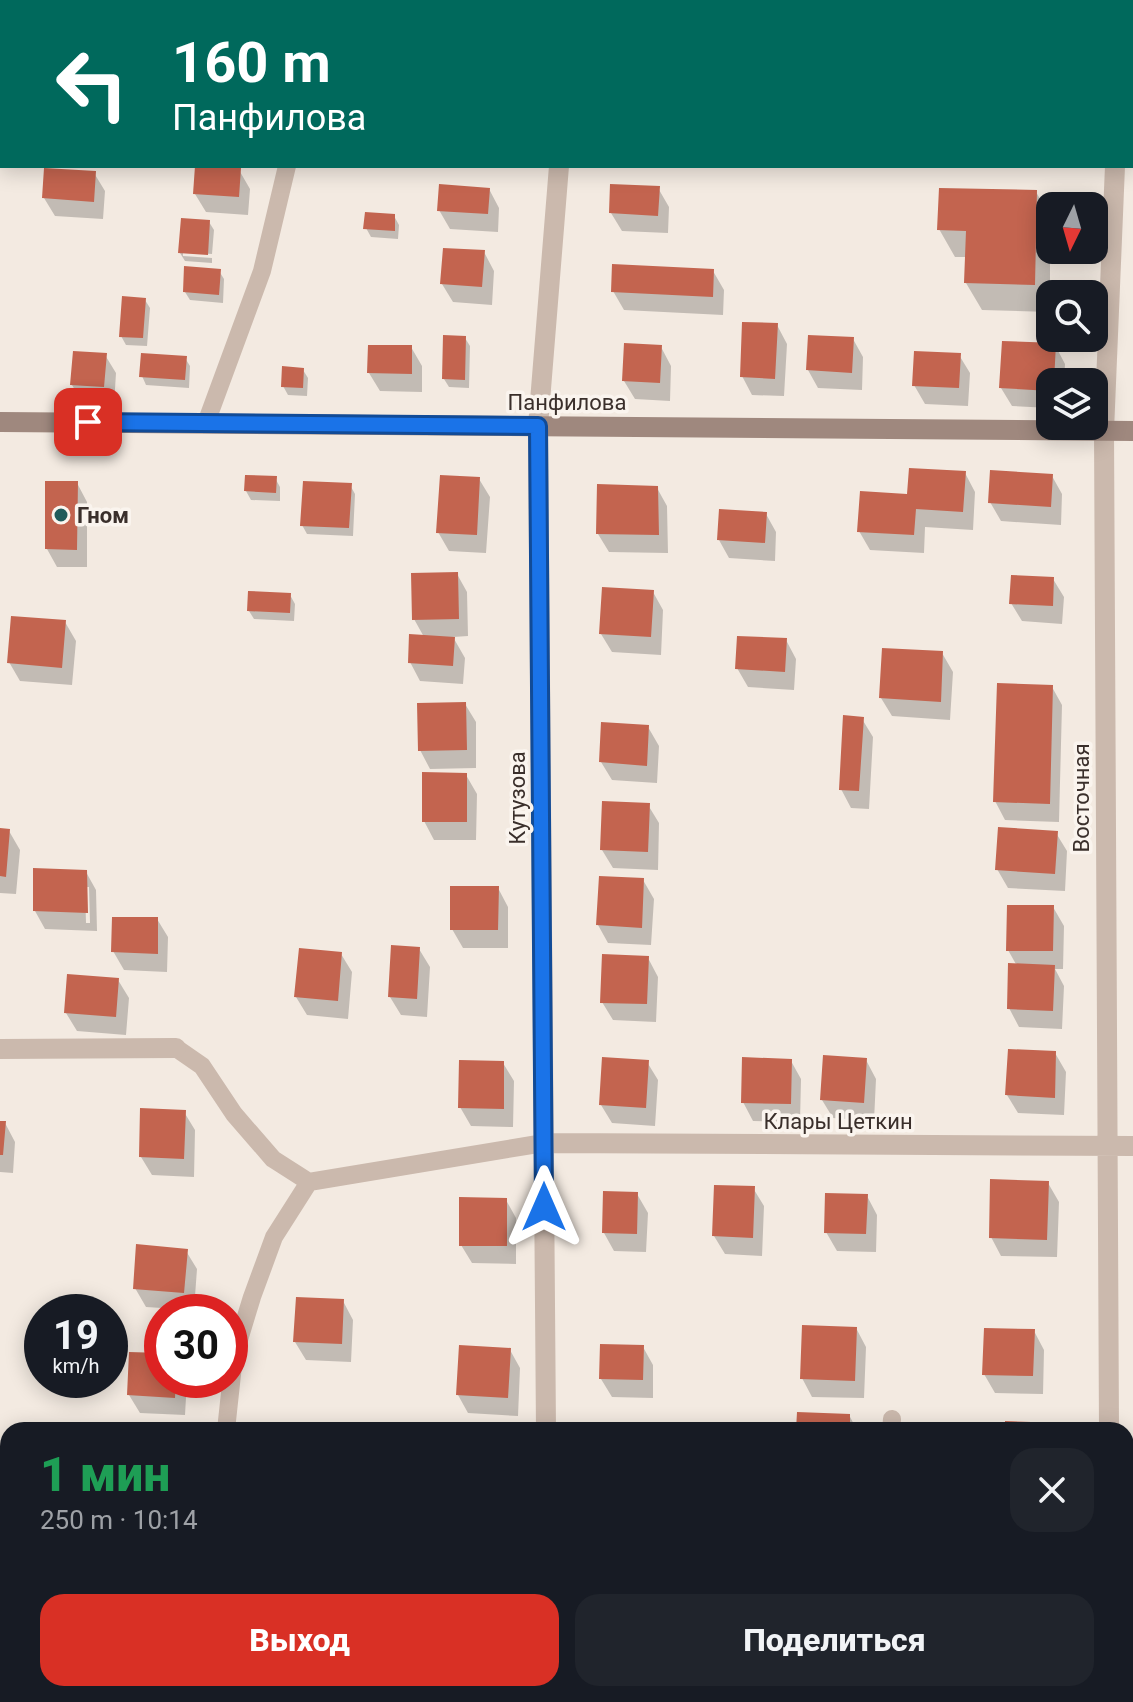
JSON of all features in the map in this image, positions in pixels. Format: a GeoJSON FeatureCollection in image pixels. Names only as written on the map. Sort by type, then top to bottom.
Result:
{"type":"FeatureCollection","features":[{"type":"Feature","properties":{"kind":"street","name":"Кутузова"},"geometry":{"type":"LineString","coordinates":[[546,1422],[538,426],[559,168]]}},
{"type":"Feature","properties":{"kind":"street","name":"Восточная"},"geometry":{"type":"LineString","coordinates":[[1107,368],[1115,168]]}},
{"type":"Feature","properties":{"kind":"street","name":"Панфилова"},"geometry":{"type":"LineString","coordinates":[[0,422],[1036,430]]}},
{"type":"Feature","properties":{"kind":"street","name":"Панфилова"},"geometry":{"type":"LineString","coordinates":[[1108,431],[1133,431]]}},
{"type":"Feature","properties":{"kind":"street","name":"Восточная"},"geometry":{"type":"LineString","coordinates":[[1104,440],[1109,1422]]}},
{"type":"Feature","properties":{"kind":"street"},"geometry":{"type":"LineString","coordinates":[[0,1049],[176,1048]]}},
{"type":"Feature","properties":{"kind":"street","name":"Клары Цеткин"},"geometry":{"type":"LineString","coordinates":[[544,1143],[1133,1146]]}},
{"type":"Feature","properties":{"kind":"lane"},"geometry":{"type":"LineString","coordinates":[[206,423],[262,271],[287,168]]}},
{"type":"Feature","properties":{"kind":"lane"},"geometry":{"type":"LineString","coordinates":[[176,1048],[202,1066],[234,1114],[273,1159],[309,1182],[544,1143]]}},
{"type":"Feature","properties":{"kind":"lane"},"geometry":{"type":"LineString","coordinates":[[227,1422],[234,1356],[252,1297],[274,1237],[309,1182]]}},
{"type":"Feature","properties":{"kind":"building"},"geometry":{"type":"Polygon","coordinates":[[[44,168],[96,171],[94,202],[42,198],[44,168]]]}},
{"type":"Feature","properties":{"kind":"building"},"geometry":{"type":"Polygon","coordinates":[[[195,168],[241,168],[239,197],[193,194],[195,168]]]}},
{"type":"Feature","properties":{"kind":"building"},"geometry":{"type":"Polygon","coordinates":[[[439,184],[490,188],[488,214],[437,211],[439,184]]]}},
{"type":"Feature","properties":{"kind":"building"},"geometry":{"type":"Polygon","coordinates":[[[610,184],[660,186],[658,216],[609,213],[610,184]]]}},
{"type":"Feature","properties":{"kind":"building"},"geometry":{"type":"Polygon","coordinates":[[[939,188],[1037,190],[1035,285],[964,283],[966,231],[937,230],[939,188]]]}},
{"type":"Feature","properties":{"kind":"building"},"geometry":{"type":"Polygon","coordinates":[[[365,212],[395,214],[395,231],[363,229],[365,212]]]}},
{"type":"Feature","properties":{"kind":"building"},"geometry":{"type":"Polygon","coordinates":[[[181,218],[210,220],[208,255],[178,253],[181,218]]]}},
{"type":"Feature","properties":{"kind":"building"},"geometry":{"type":"Polygon","coordinates":[[[443,248],[485,250],[482,287],[440,284],[443,248]]]}},
{"type":"Feature","properties":{"kind":"building"},"geometry":{"type":"Polygon","coordinates":[[[612,264],[714,269],[713,297],[611,292],[612,264]]]}},
{"type":"Feature","properties":{"kind":"building"},"geometry":{"type":"Polygon","coordinates":[[[184,266],[221,269],[219,295],[183,292],[184,266]]]}},
{"type":"Feature","properties":{"kind":"building"},"geometry":{"type":"Polygon","coordinates":[[[122,296],[146,298],[143,338],[119,337],[122,296]]]}},
{"type":"Feature","properties":{"kind":"building"},"geometry":{"type":"Polygon","coordinates":[[[742,322],[778,323],[775,379],[740,377],[742,322]]]}},
{"type":"Feature","properties":{"kind":"building"},"geometry":{"type":"Polygon","coordinates":[[[443,335],[466,336],[465,380],[442,379],[443,335]]]}},
{"type":"Feature","properties":{"kind":"building"},"geometry":{"type":"Polygon","coordinates":[[[808,335],[854,337],[852,373],[806,370],[808,335]]]}},
{"type":"Feature","properties":{"kind":"building"},"geometry":{"type":"Polygon","coordinates":[[[1002,341],[1036,342],[1036,352],[1056,352],[1055,368],[1036,368],[1036,390],[999,388],[1002,341]]]}},
{"type":"Feature","properties":{"kind":"building"},"geometry":{"type":"Polygon","coordinates":[[[624,343],[662,345],[660,383],[622,381],[624,343]]]}},
{"type":"Feature","properties":{"kind":"building"},"geometry":{"type":"Polygon","coordinates":[[[368,345],[412,345],[412,374],[367,373],[368,345]]]}},
{"type":"Feature","properties":{"kind":"building"},"geometry":{"type":"Polygon","coordinates":[[[73,351],[107,353],[104,387],[70,385],[73,351]]]}},
{"type":"Feature","properties":{"kind":"building"},"geometry":{"type":"Polygon","coordinates":[[[914,351],[961,353],[959,388],[912,386],[914,351]]]}},
{"type":"Feature","properties":{"kind":"building"},"geometry":{"type":"Polygon","coordinates":[[[141,353],[187,356],[185,380],[139,377],[141,353]]]}},
{"type":"Feature","properties":{"kind":"building"},"geometry":{"type":"Polygon","coordinates":[[[282,366],[304,368],[303,388],[281,387],[282,366]]]}},
{"type":"Feature","properties":{"kind":"building"},"geometry":{"type":"Polygon","coordinates":[[[909,468],[966,471],[963,512],[916,509],[914,535],[857,532],[860,491],[907,494],[909,468]]]}},
{"type":"Feature","properties":{"kind":"building"},"geometry":{"type":"Polygon","coordinates":[[[990,470],[1053,474],[1051,507],[988,503],[990,470]]]}},
{"type":"Feature","properties":{"kind":"building"},"geometry":{"type":"Polygon","coordinates":[[[245,475],[277,476],[276,493],[244,491],[245,475]]]}},
{"type":"Feature","properties":{"kind":"building"},"geometry":{"type":"Polygon","coordinates":[[[440,475],[480,477],[477,535],[436,533],[440,475]]]}},
{"type":"Feature","properties":{"kind":"building","name":"Гном"},"geometry":{"type":"Polygon","coordinates":[[[45,481],[78,481],[77,550],[45,549],[45,481]]]}},
{"type":"Feature","properties":{"kind":"building"},"geometry":{"type":"Polygon","coordinates":[[[303,481],[352,483],[349,528],[300,526],[303,481]]]}},
{"type":"Feature","properties":{"kind":"building"},"geometry":{"type":"Polygon","coordinates":[[[597,484],[658,486],[659,535],[596,534],[597,484]]]}},
{"type":"Feature","properties":{"kind":"building"},"geometry":{"type":"Polygon","coordinates":[[[719,509],[767,512],[765,543],[717,540],[719,509]]]}},
{"type":"Feature","properties":{"kind":"building"},"geometry":{"type":"Polygon","coordinates":[[[458,572],[459,619],[412,620],[411,573],[458,572]]]}},
{"type":"Feature","properties":{"kind":"building"},"geometry":{"type":"Polygon","coordinates":[[[1011,575],[1054,577],[1053,606],[1009,604],[1011,575]]]}},
{"type":"Feature","properties":{"kind":"building"},"geometry":{"type":"Polygon","coordinates":[[[602,587],[654,590],[651,637],[599,634],[602,587]]]}},
{"type":"Feature","properties":{"kind":"building"},"geometry":{"type":"Polygon","coordinates":[[[248,591],[291,593],[290,613],[247,611],[248,591]]]}},
{"type":"Feature","properties":{"kind":"building"},"geometry":{"type":"Polygon","coordinates":[[[11,616],[66,620],[62,668],[7,663],[11,616]]]}},
{"type":"Feature","properties":{"kind":"building"},"geometry":{"type":"Polygon","coordinates":[[[409,634],[455,637],[453,666],[408,663],[409,634]]]}},
{"type":"Feature","properties":{"kind":"building"},"geometry":{"type":"Polygon","coordinates":[[[737,636],[787,638],[785,672],[735,669],[737,636]]]}},
{"type":"Feature","properties":{"kind":"building"},"geometry":{"type":"Polygon","coordinates":[[[882,648],[943,651],[941,702],[879,698],[882,648]]]}},
{"type":"Feature","properties":{"kind":"building"},"geometry":{"type":"Polygon","coordinates":[[[997,683],[1053,685],[1050,804],[993,802],[997,683]]]}},
{"type":"Feature","properties":{"kind":"building"},"geometry":{"type":"Polygon","coordinates":[[[466,702],[467,750],[418,751],[417,703],[466,702]]]}},
{"type":"Feature","properties":{"kind":"building"},"geometry":{"type":"Polygon","coordinates":[[[843,715],[864,717],[859,791],[839,790],[843,715]]]}},
{"type":"Feature","properties":{"kind":"building"},"geometry":{"type":"Polygon","coordinates":[[[601,722],[649,725],[647,766],[599,762],[601,722]]]}},
{"type":"Feature","properties":{"kind":"building"},"geometry":{"type":"Polygon","coordinates":[[[422,772],[467,773],[467,822],[422,822],[422,772]]]}},
{"type":"Feature","properties":{"kind":"building"},"geometry":{"type":"Polygon","coordinates":[[[602,801],[650,803],[648,852],[600,850],[602,801]]]}},
{"type":"Feature","properties":{"kind":"building"},"geometry":{"type":"Polygon","coordinates":[[[998,827],[1058,831],[1055,874],[995,870],[998,827]]]}},
{"type":"Feature","properties":{"kind":"building"},"geometry":{"type":"Polygon","coordinates":[[[0,828],[10,829],[6,877],[0,876],[0,828]]]}},
{"type":"Feature","properties":{"kind":"building"},"geometry":{"type":"Polygon","coordinates":[[[33,868],[87,870],[88,913],[33,911],[33,868]]]}},
{"type":"Feature","properties":{"kind":"building"},"geometry":{"type":"Polygon","coordinates":[[[599,876],[644,878],[642,928],[596,925],[599,876]]]}},
{"type":"Feature","properties":{"kind":"building"},"geometry":{"type":"Polygon","coordinates":[[[450,886],[499,886],[498,930],[450,930],[450,886]]]}},
{"type":"Feature","properties":{"kind":"building"},"geometry":{"type":"Polygon","coordinates":[[[1007,905],[1054,905],[1053,951],[1006,951],[1007,905]]]}},
{"type":"Feature","properties":{"kind":"building"},"geometry":{"type":"Polygon","coordinates":[[[112,917],[158,917],[158,954],[111,952],[112,917]]]}},
{"type":"Feature","properties":{"kind":"building"},"geometry":{"type":"Polygon","coordinates":[[[391,945],[420,947],[417,999],[388,997],[391,945]]]}},
{"type":"Feature","properties":{"kind":"building"},"geometry":{"type":"Polygon","coordinates":[[[299,948],[342,952],[338,1001],[294,997],[299,948]]]}},
{"type":"Feature","properties":{"kind":"building"},"geometry":{"type":"Polygon","coordinates":[[[602,954],[649,956],[647,1004],[600,1003],[602,954]]]}},
{"type":"Feature","properties":{"kind":"building"},"geometry":{"type":"Polygon","coordinates":[[[1008,963],[1055,965],[1053,1011],[1007,1009],[1008,963]]]}},
{"type":"Feature","properties":{"kind":"building"},"geometry":{"type":"Polygon","coordinates":[[[67,974],[119,978],[116,1017],[64,1013],[67,974]]]}},
{"type":"Feature","properties":{"kind":"building"},"geometry":{"type":"Polygon","coordinates":[[[1008,1049],[1056,1051],[1055,1098],[1005,1095],[1008,1049]]]}},
{"type":"Feature","properties":{"kind":"building"},"geometry":{"type":"Polygon","coordinates":[[[823,1055],[867,1058],[864,1103],[820,1100],[823,1055]]]}},
{"type":"Feature","properties":{"kind":"building"},"geometry":{"type":"Polygon","coordinates":[[[602,1057],[649,1060],[646,1108],[599,1105],[602,1057]]]}},
{"type":"Feature","properties":{"kind":"building"},"geometry":{"type":"Polygon","coordinates":[[[742,1057],[792,1059],[791,1104],[741,1103],[742,1057]]]}},
{"type":"Feature","properties":{"kind":"building"},"geometry":{"type":"Polygon","coordinates":[[[459,1060],[504,1061],[504,1109],[458,1108],[459,1060]]]}},
{"type":"Feature","properties":{"kind":"building"},"geometry":{"type":"Polygon","coordinates":[[[140,1108],[186,1110],[184,1159],[139,1157],[140,1108]]]}},
{"type":"Feature","properties":{"kind":"building"},"geometry":{"type":"Polygon","coordinates":[[[0,1121],[6,1121],[3,1155],[0,1155],[0,1121]]]}},
{"type":"Feature","properties":{"kind":"building"},"geometry":{"type":"Polygon","coordinates":[[[990,1179],[1049,1181],[1047,1240],[989,1238],[990,1179]]]}},
{"type":"Feature","properties":{"kind":"building"},"geometry":{"type":"Polygon","coordinates":[[[714,1185],[755,1186],[753,1238],[712,1236],[714,1185]]]}},
{"type":"Feature","properties":{"kind":"building"},"geometry":{"type":"Polygon","coordinates":[[[603,1191],[638,1192],[637,1234],[602,1233],[603,1191]]]}},
{"type":"Feature","properties":{"kind":"building"},"geometry":{"type":"Polygon","coordinates":[[[825,1193],[868,1194],[866,1234],[824,1233],[825,1193]]]}},
{"type":"Feature","properties":{"kind":"building"},"geometry":{"type":"Polygon","coordinates":[[[459,1197],[507,1198],[507,1246],[459,1246],[459,1197]]]}},
{"type":"Feature","properties":{"kind":"building"},"geometry":{"type":"Polygon","coordinates":[[[136,1244],[188,1249],[184,1293],[133,1289],[136,1244]]]}},
{"type":"Feature","properties":{"kind":"building"},"geometry":{"type":"Polygon","coordinates":[[[296,1297],[344,1299],[342,1344],[293,1342],[296,1297]]]}},
{"type":"Feature","properties":{"kind":"building"},"geometry":{"type":"Polygon","coordinates":[[[802,1325],[857,1327],[855,1381],[800,1379],[802,1325]]]}},
{"type":"Feature","properties":{"kind":"building"},"geometry":{"type":"Polygon","coordinates":[[[984,1328],[1035,1329],[1033,1376],[982,1375],[984,1328]]]}},
{"type":"Feature","properties":{"kind":"building"},"geometry":{"type":"Polygon","coordinates":[[[600,1344],[644,1345],[643,1380],[599,1379],[600,1344]]]}},
{"type":"Feature","properties":{"kind":"building"},"geometry":{"type":"Polygon","coordinates":[[[459,1345],[511,1348],[508,1398],[456,1395],[459,1345]]]}},
{"type":"Feature","properties":{"kind":"building"},"geometry":{"type":"Polygon","coordinates":[[[129,1352],[144,1352],[144,1396],[128,1395],[129,1352]]]}},
{"type":"Feature","properties":{"kind":"building"},"geometry":{"type":"Polygon","coordinates":[[[797,1412],[850,1414],[850,1422],[796,1422],[797,1412]]]}},
{"type":"Feature","properties":{"kind":"place","name":"Гном"},"geometry":{"type":"Point","coordinates":[61,515]}},
{"type":"Feature","properties":{"kind":"route"},"geometry":{"type":"LineString","coordinates":[[88,422],[538,426],[544,1207]]}}]}
